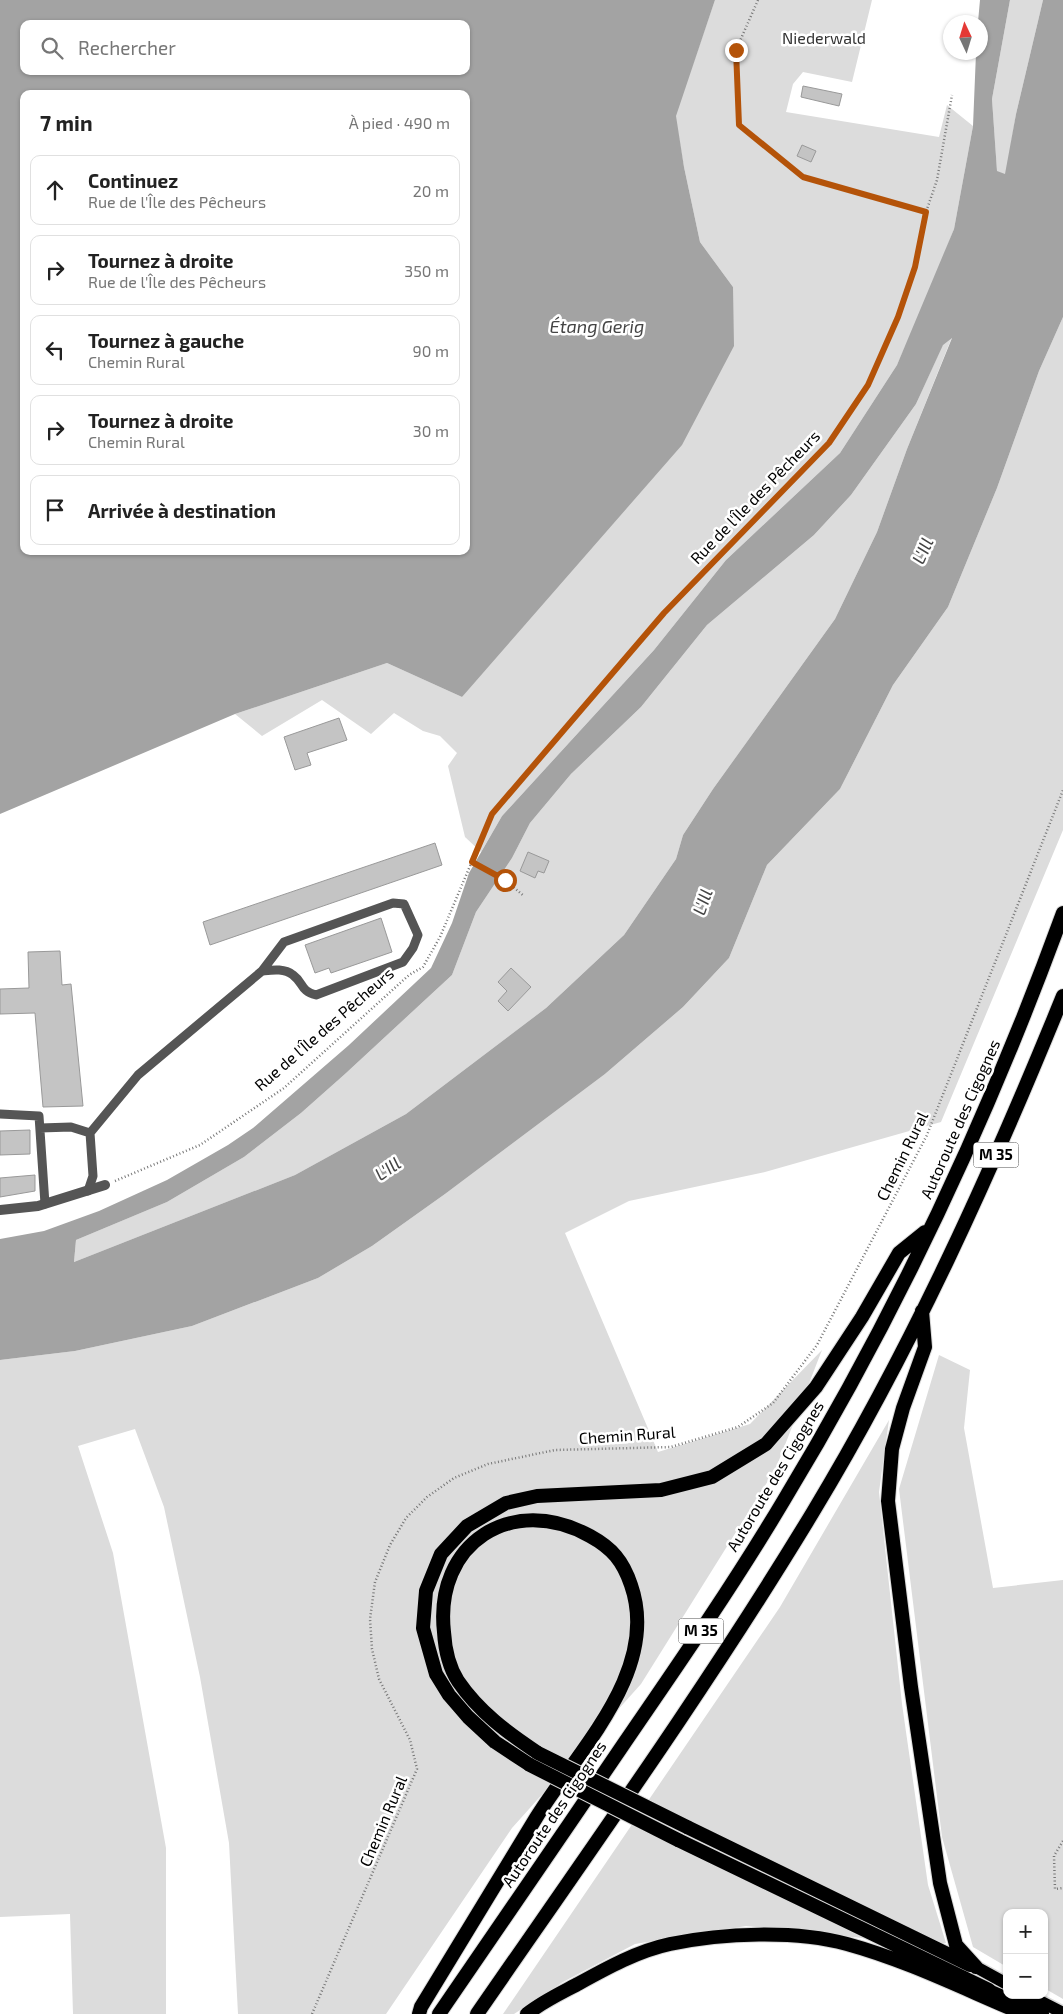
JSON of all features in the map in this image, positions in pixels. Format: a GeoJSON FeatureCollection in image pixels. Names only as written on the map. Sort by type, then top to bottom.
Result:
{"type":"FeatureCollection","features":[{"type":"Feature","properties":{"kind":"highway","name":"Autoroute des Cigognes"},"geometry":{"type":"LineString","coordinates":[[439,2014],[714,1611],[780,1507],[864,1359],[930,1229],[986,1108],[1063,913]]}},
{"type":"Feature","properties":{"kind":"highway","name":"M 35"},"geometry":{"type":"LineString","coordinates":[[477,2014],[745,1621],[814,1510],[895,1367],[1012,1120],[1063,996]]}},
{"type":"Feature","properties":{"kind":"highway"},"geometry":{"type":"LineString","coordinates":[[930,1229],[900,1253],[862,1317],[816,1387],[766,1444],[712,1477],[661,1490],[537,1496],[506,1503],[468,1526],[441,1554],[426,1591],[422,1628],[436,1674],[449,1695],[468,1717],[495,1742],[530,1765],[678,1840],[989,1990]]}},
{"type":"Feature","properties":{"kind":"highway"},"geometry":{"type":"LineString","coordinates":[[922,1311],[925,1347],[903,1408],[892,1450],[888,1500],[911,1687],[940,1883],[956,1945],[976,1967]]}},
{"type":"Feature","properties":{"kind":"highway"},"geometry":{"type":"LineString","coordinates":[[419,2014],[421,2007],[538,1815],[604,1720],[626,1677],[636,1640],[636,1599],[625,1568],[607,1545],[578,1529],[546,1520],[515,1520],[481,1534],[460,1557],[446,1588],[442,1618],[446,1651],[458,1680],[482,1710],[504,1731],[538,1753],[687,1827],[976,1967]]}},
{"type":"Feature","properties":{"kind":"highway"},"geometry":{"type":"LineString","coordinates":[[528,2014],[540,2004],[611,1966],[669,1944],[742,1934],[794,1936],[846,1944],[928,1972],[1024,2014]]}},
{"type":"Feature","properties":{"kind":"main road"},"geometry":{"type":"LineString","coordinates":[[976,1967],[1003,1982]]}},
{"type":"Feature","properties":{"kind":"main road"},"geometry":{"type":"LineString","coordinates":[[989,1990],[1043,2014]]}},
{"type":"Feature","properties":{"kind":"main road"},"geometry":{"type":"LineString","coordinates":[[1036,1999],[1060,2012]]}},
{"type":"Feature","properties":{"kind":"street"},"geometry":{"type":"LineString","coordinates":[[0,1210],[45,1204],[105,1185]]}},
{"type":"Feature","properties":{"kind":"lane"},"geometry":{"type":"LineString","coordinates":[[88,1191],[93,1176],[90,1132],[138,1075],[262,971],[284,942],[393,903],[404,904],[418,934],[414,948],[403,962],[316,996],[306,993],[293,975],[281,970],[262,971]]}},
{"type":"Feature","properties":{"kind":"lane"},"geometry":{"type":"LineString","coordinates":[[0,1114],[40,1116],[45,1204]]}},
{"type":"Feature","properties":{"kind":"lane"},"geometry":{"type":"LineString","coordinates":[[40,1128],[71,1127],[90,1132]]}},
{"type":"Feature","properties":{"kind":"path"},"geometry":{"type":"LineString","coordinates":[[758,0],[736,50],[739,125],[803,177],[926,212]]}},
{"type":"Feature","properties":{"kind":"path","name":"Rue de l'Île des Pêcheurs"},"geometry":{"type":"LineString","coordinates":[[105,1185],[200,1145],[284,1088],[409,975],[423,967],[440,937],[492,814],[664,613],[829,443],[868,385],[898,317],[915,267],[926,212],[937,180],[952,95]]}},
{"type":"Feature","properties":{"kind":"path","name":"Chemin Rural"},"geometry":{"type":"LineString","coordinates":[[312,2014],[417,1769],[410,1740],[379,1679],[372,1649],[370,1619],[375,1582],[394,1538],[406,1518],[427,1497],[454,1478],[488,1464],[555,1450],[671,1446],[738,1426],[773,1403],[817,1345],[927,1135],[1063,790]]}},
{"type":"Feature","properties":{"kind":"path"},"geometry":{"type":"LineString","coordinates":[[472,862],[505,880],[524,896]]}},
{"type":"Feature","properties":{"kind":"path"},"geometry":{"type":"LineString","coordinates":[[1063,1841],[1054,1856],[1055,1889],[1063,1888]]}},
{"type":"Feature","properties":{"kind":"green space","name":"Niederwald"},"geometry":{"type":"Polygon","coordinates":[[[715,0],[872,0],[852,82],[803,72],[793,84],[786,112],[939,137],[947,105],[973,126],[954,229],[929,293],[897,365],[840,453],[726,560],[654,650],[502,816],[481,852],[465,837],[448,766],[457,753],[440,736],[423,731],[394,713],[371,734],[322,700],[262,736],[235,714],[387,663],[462,697],[733,287],[700,242],[675,116],[715,0]]]}},
{"type":"Feature","properties":{"kind":"green space"},"geometry":{"type":"Polygon","coordinates":[[[1010,0],[1043,0],[1016,114],[1006,175],[997,172],[992,99],[1010,0]]]}},
{"type":"Feature","properties":{"kind":"green space"},"geometry":{"type":"Polygon","coordinates":[[[1063,317],[1063,830],[941,1122],[765,1172],[629,1201],[565,1233],[658,1452],[750,1424],[822,1350],[776,1468],[641,1684],[512,1828],[386,2014],[238,2014],[229,1843],[200,1677],[164,1507],[135,1429],[78,1446],[113,1553],[166,1848],[166,2014],[73,2014],[70,1914],[0,1917],[0,1360],[75,1351],[192,1326],[318,1278],[372,1246],[445,1194],[605,1074],[683,1007],[729,958],[767,865],[840,789],[893,685],[948,607],[997,488],[1039,371],[1063,317]]]}},
{"type":"Feature","properties":{"kind":"green space"},"geometry":{"type":"Polygon","coordinates":[[[952,337],[907,449],[877,532],[835,619],[713,789],[683,835],[676,859],[624,935],[546,1008],[406,1114],[295,1175],[74,1262],[76,1240],[167,1202],[244,1157],[301,1113],[452,975],[476,912],[512,858],[530,823],[571,774],[641,707],[707,625],[814,535],[851,495],[916,404],[943,344],[952,337]]]}},
{"type":"Feature","properties":{"kind":"green space"},"geometry":{"type":"Polygon","coordinates":[[[939,1355],[970,1370],[964,1428],[993,1588],[1063,1580],[1063,1999],[1048,1990],[1048,1909],[1003,1909],[1003,1965],[973,1947],[942,1837],[899,1489],[939,1355]]]}},
{"type":"Feature","properties":{"kind":"green space"},"geometry":{"type":"Polygon","coordinates":[[[889,1420],[879,1492],[902,1704],[928,1885],[946,1943],[930,1945],[746,1926],[635,1944],[563,1982],[514,2014],[503,2014],[780,1607],[889,1420]]]}},
{"type":"Feature","properties":{"kind":"water","name":"Étang Gerig"},"geometry":{"type":"Polygon","coordinates":[[[0,0],[715,0],[676,116],[684,167],[700,242],[733,287],[734,346],[682,445],[462,697],[387,663],[235,714],[0,814],[0,0]]]}},
{"type":"Feature","properties":{"kind":"water","name":"L'Ill"},"geometry":{"type":"Polygon","coordinates":[[[980,0],[1010,0],[992,99],[997,171],[1005,174],[1016,114],[1043,0],[1063,0],[1063,317],[1039,371],[997,488],[948,607],[893,685],[840,789],[767,865],[729,958],[683,1007],[605,1074],[445,1194],[372,1246],[318,1278],[192,1326],[75,1351],[0,1360],[0,1239],[44,1231],[99,1211],[167,1180],[228,1145],[253,1128],[349,1045],[431,968],[452,923],[469,873],[502,816],[654,650],[726,560],[840,453],[897,365],[954,229],[973,126],[976,60],[988,60],[988,15],[979,15],[980,0]],[[952,338],[943,345],[916,404],[851,495],[814,535],[707,625],[641,707],[571,774],[530,823],[512,858],[476,912],[452,975],[301,1113],[244,1157],[167,1202],[76,1240],[74,1262],[295,1175],[406,1114],[546,1008],[624,935],[676,859],[683,835],[713,789],[835,619],[877,532],[907,449],[952,338]]]}},
{"type":"Feature","properties":{"kind":"building"},"geometry":{"type":"Polygon","coordinates":[[[803,86],[842,94],[839,106],[801,97],[803,86]]]}},
{"type":"Feature","properties":{"kind":"building"},"geometry":{"type":"Polygon","coordinates":[[[802,145],[816,151],[811,162],[797,156],[802,145]]]}},
{"type":"Feature","properties":{"kind":"building"},"geometry":{"type":"Polygon","coordinates":[[[339,718],[347,740],[307,753],[311,765],[295,770],[284,737],[339,718]]]}},
{"type":"Feature","properties":{"kind":"building"},"geometry":{"type":"Polygon","coordinates":[[[435,843],[442,865],[210,945],[203,922],[435,843]]]}},
{"type":"Feature","properties":{"kind":"building"},"geometry":{"type":"Polygon","coordinates":[[[528,852],[549,861],[544,873],[538,871],[535,878],[520,871],[528,852]]]}},
{"type":"Feature","properties":{"kind":"building"},"geometry":{"type":"Polygon","coordinates":[[[381,918],[392,952],[331,973],[329,968],[315,973],[305,945],[381,918]]]}},
{"type":"Feature","properties":{"kind":"building"},"geometry":{"type":"Polygon","coordinates":[[[60,951],[62,985],[71,984],[83,1106],[43,1107],[35,1013],[0,1014],[0,989],[29,988],[28,952],[60,951]]]}},
{"type":"Feature","properties":{"kind":"building"},"geometry":{"type":"Polygon","coordinates":[[[511,968],[531,987],[508,1011],[498,1001],[507,991],[498,982],[511,968]]]}},
{"type":"Feature","properties":{"kind":"building"},"geometry":{"type":"Polygon","coordinates":[[[30,1130],[30,1154],[0,1155],[0,1131],[30,1130]]]}},
{"type":"Feature","properties":{"kind":"building"},"geometry":{"type":"Polygon","coordinates":[[[35,1175],[35,1191],[0,1197],[0,1178],[35,1175]]]}},
{"type":"Feature","properties":{"kind":"route"},"geometry":{"type":"LineString","coordinates":[[505,880],[472,862],[492,814],[664,613],[829,443],[868,385],[898,317],[915,267],[926,212],[803,177],[739,125],[736,50]]}}]}
